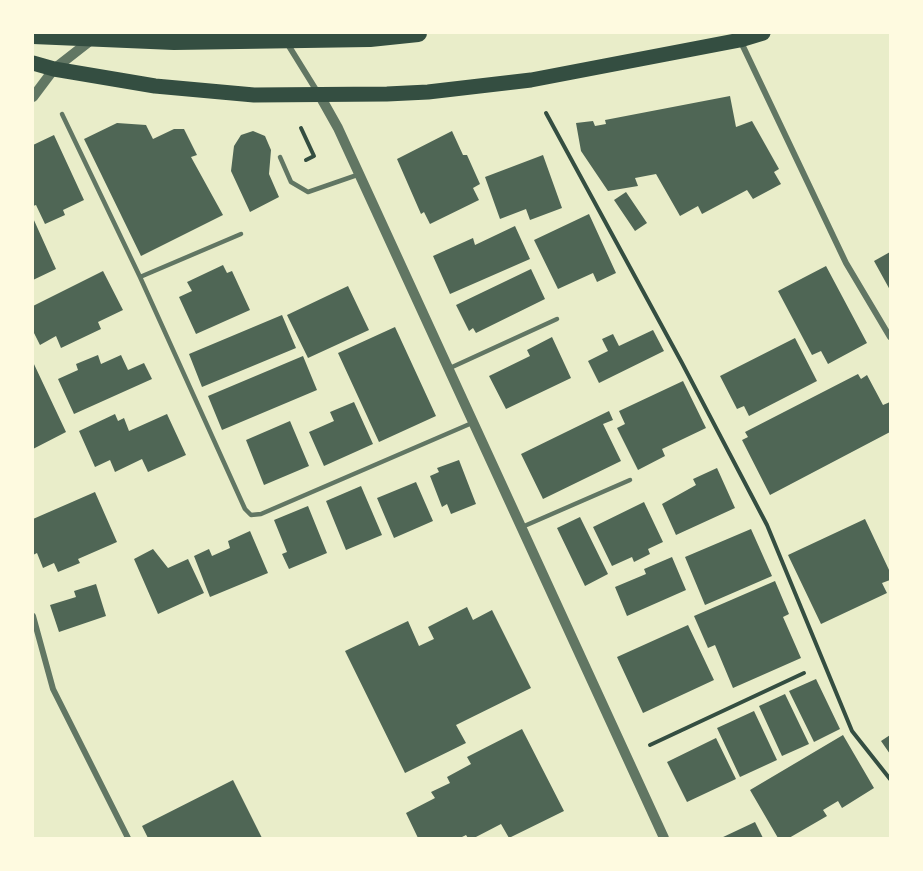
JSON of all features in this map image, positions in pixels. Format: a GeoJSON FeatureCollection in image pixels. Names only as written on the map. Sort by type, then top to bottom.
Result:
{"type":"FeatureCollection","features":[{"type":"Feature","properties":{"kind":"highway"},"geometry":{"type":"LineString","coordinates":[[33,35],[174,41],[282,36],[369,38],[418,33]]}},
{"type":"Feature","properties":{"kind":"main road"},"geometry":{"type":"LineString","coordinates":[[33,63],[54,69],[155,86],[254,95],[320,96],[428,92],[531,80],[740,40],[764,33]]}},
{"type":"Feature","properties":{"kind":"street"},"geometry":{"type":"LineString","coordinates":[[33,97],[54,69],[98,36]]}},
{"type":"Feature","properties":{"kind":"street"},"geometry":{"type":"LineString","coordinates":[[282,36],[320,96],[360,174],[664,838]]}},
{"type":"Feature","properties":{"kind":"street"},"geometry":{"type":"LineString","coordinates":[[740,40],[846,263],[890,337]]}},
{"type":"Feature","properties":{"kind":"street"},"geometry":{"type":"LineString","coordinates":[[33,616],[53,688],[128,838]]}},
{"type":"Feature","properties":{"kind":"lane"},"geometry":{"type":"LineString","coordinates":[[62,114],[140,277],[245,509],[251,515],[261,514],[474,422]]}},
{"type":"Feature","properties":{"kind":"lane"},"geometry":{"type":"LineString","coordinates":[[280,157],[291,182],[308,192],[360,174]]}},
{"type":"Feature","properties":{"kind":"lane"},"geometry":{"type":"LineString","coordinates":[[140,277],[241,234]]}},
{"type":"Feature","properties":{"kind":"lane"},"geometry":{"type":"LineString","coordinates":[[450,368],[557,319]]}},
{"type":"Feature","properties":{"kind":"lane"},"geometry":{"type":"LineString","coordinates":[[522,527],[630,480]]}},
{"type":"Feature","properties":{"kind":"path"},"geometry":{"type":"LineString","coordinates":[[546,113],[682,363],[766,525],[852,731],[890,779]]}},
{"type":"Feature","properties":{"kind":"path"},"geometry":{"type":"LineString","coordinates":[[626,756],[804,673]]}},
{"type":"Feature","properties":{"kind":"building"},"geometry":{"type":"Polygon","coordinates":[[[730,96],[736,127],[752,121],[779,169],[774,172],[781,184],[753,199],[747,190],[702,214],[698,206],[680,216],[656,174],[635,178],[638,186],[608,191],[581,151],[576,123],[593,121],[595,126],[606,124],[605,120],[730,96]]]}},
{"type":"Feature","properties":{"kind":"building"},"geometry":{"type":"Polygon","coordinates":[[[117,123],[146,125],[153,139],[174,129],[184,129],[197,155],[191,157],[223,215],[141,256],[84,139],[117,123]]]}},
{"type":"Feature","properties":{"kind":"building"},"geometry":{"type":"Polygon","coordinates":[[[253,131],[265,136],[271,150],[269,174],[279,197],[250,212],[231,171],[234,146],[241,135],[253,131]]]}},
{"type":"Feature","properties":{"kind":"building"},"geometry":{"type":"Polygon","coordinates":[[[452,131],[463,155],[467,155],[480,184],[473,188],[479,200],[430,224],[424,212],[421,214],[397,159],[452,131]]]}},
{"type":"Feature","properties":{"kind":"building"},"geometry":{"type":"Polygon","coordinates":[[[54,135],[84,200],[63,210],[65,215],[45,224],[36,205],[33,206],[33,145],[54,135]]]}},
{"type":"Feature","properties":{"kind":"building"},"geometry":{"type":"Polygon","coordinates":[[[543,155],[562,208],[530,220],[526,209],[500,219],[485,177],[543,155]]]}},
{"type":"Feature","properties":{"kind":"building"},"geometry":{"type":"Polygon","coordinates":[[[626,192],[647,223],[635,231],[614,200],[626,192]]]}},
{"type":"Feature","properties":{"kind":"building"},"geometry":{"type":"Polygon","coordinates":[[[589,214],[616,273],[597,282],[593,273],[558,289],[534,240],[589,214]]]}},
{"type":"Feature","properties":{"kind":"building"},"geometry":{"type":"Polygon","coordinates":[[[33,218],[56,269],[33,280],[33,218]]]}},
{"type":"Feature","properties":{"kind":"building"},"geometry":{"type":"Polygon","coordinates":[[[515,226],[530,259],[450,294],[433,256],[473,238],[475,245],[515,226]]]}},
{"type":"Feature","properties":{"kind":"building"},"geometry":{"type":"Polygon","coordinates":[[[890,252],[890,290],[874,261],[890,252]]]}},
{"type":"Feature","properties":{"kind":"building"},"geometry":{"type":"Polygon","coordinates":[[[223,265],[227,273],[232,271],[250,310],[196,334],[179,297],[192,291],[187,282],[223,265]]]}},
{"type":"Feature","properties":{"kind":"building"},"geometry":{"type":"Polygon","coordinates":[[[826,266],[867,343],[828,364],[821,351],[812,355],[778,291],[826,266]]]}},
{"type":"Feature","properties":{"kind":"building"},"geometry":{"type":"Polygon","coordinates":[[[531,269],[545,299],[476,333],[473,328],[469,331],[456,305],[531,269]]]}},
{"type":"Feature","properties":{"kind":"building"},"geometry":{"type":"Polygon","coordinates":[[[103,271],[123,310],[98,322],[101,329],[61,348],[56,336],[40,345],[33,331],[33,306],[103,271]]]}},
{"type":"Feature","properties":{"kind":"building"},"geometry":{"type":"Polygon","coordinates":[[[348,286],[369,330],[308,358],[287,315],[348,286]]]}},
{"type":"Feature","properties":{"kind":"building"},"geometry":{"type":"Polygon","coordinates":[[[282,315],[296,348],[202,387],[189,354],[282,315]]]}},
{"type":"Feature","properties":{"kind":"building"},"geometry":{"type":"Polygon","coordinates":[[[395,327],[436,416],[379,442],[338,353],[395,327]]]}},
{"type":"Feature","properties":{"kind":"building"},"geometry":{"type":"Polygon","coordinates":[[[653,330],[664,351],[599,383],[588,361],[608,351],[602,339],[613,334],[619,346],[653,330]]]}},
{"type":"Feature","properties":{"kind":"building"},"geometry":{"type":"Polygon","coordinates":[[[552,337],[571,378],[506,409],[489,376],[530,356],[527,350],[552,337]]]}},
{"type":"Feature","properties":{"kind":"building"},"geometry":{"type":"Polygon","coordinates":[[[795,338],[817,381],[749,416],[744,406],[737,409],[720,376],[795,338]]]}},
{"type":"Feature","properties":{"kind":"building"},"geometry":{"type":"Polygon","coordinates":[[[98,355],[101,364],[121,355],[128,370],[144,363],[152,379],[74,414],[58,379],[78,370],[76,364],[98,355]]]}},
{"type":"Feature","properties":{"kind":"building"},"geometry":{"type":"Polygon","coordinates":[[[303,356],[317,390],[222,430],[208,396],[303,356]]]}},
{"type":"Feature","properties":{"kind":"building"},"geometry":{"type":"Polygon","coordinates":[[[33,362],[66,432],[33,449],[33,362]]]}},
{"type":"Feature","properties":{"kind":"building"},"geometry":{"type":"Polygon","coordinates":[[[858,374],[861,379],[867,375],[883,405],[890,402],[890,432],[770,495],[742,440],[748,437],[745,432],[858,374]]]}},
{"type":"Feature","properties":{"kind":"building"},"geometry":{"type":"Polygon","coordinates":[[[683,381],[706,428],[662,449],[665,456],[638,470],[617,428],[625,424],[619,411],[683,381]]]}},
{"type":"Feature","properties":{"kind":"building"},"geometry":{"type":"Polygon","coordinates":[[[354,402],[373,444],[324,466],[309,432],[334,421],[330,412],[354,402]]]}},
{"type":"Feature","properties":{"kind":"building"},"geometry":{"type":"Polygon","coordinates":[[[609,411],[613,420],[603,424],[621,461],[543,499],[521,454],[609,411]]]}},
{"type":"Feature","properties":{"kind":"building"},"geometry":{"type":"Polygon","coordinates":[[[115,414],[118,421],[124,418],[129,431],[167,414],[186,455],[148,472],[142,459],[115,472],[110,460],[95,467],[79,431],[115,414]]]}},
{"type":"Feature","properties":{"kind":"building"},"geometry":{"type":"Polygon","coordinates":[[[290,421],[309,466],[264,485],[246,440],[290,421]]]}},
{"type":"Feature","properties":{"kind":"building"},"geometry":{"type":"Polygon","coordinates":[[[459,460],[476,504],[451,514],[447,504],[442,507],[430,476],[439,472],[437,468],[459,460]]]}},
{"type":"Feature","properties":{"kind":"building"},"geometry":{"type":"Polygon","coordinates":[[[717,468],[735,508],[676,535],[662,504],[696,485],[693,479],[717,468]]]}},
{"type":"Feature","properties":{"kind":"building"},"geometry":{"type":"Polygon","coordinates":[[[416,482],[433,521],[394,538],[377,498],[416,482]]]}},
{"type":"Feature","properties":{"kind":"building"},"geometry":{"type":"Polygon","coordinates":[[[361,486],[382,535],[346,550],[326,501],[361,486]]]}},
{"type":"Feature","properties":{"kind":"building"},"geometry":{"type":"Polygon","coordinates":[[[95,492],[117,542],[78,559],[80,563],[58,572],[54,563],[43,568],[37,553],[33,555],[33,519],[95,492]]]}},
{"type":"Feature","properties":{"kind":"building"},"geometry":{"type":"Polygon","coordinates":[[[644,502],[663,542],[648,549],[650,554],[634,562],[632,557],[612,566],[593,527],[644,502]]]}},
{"type":"Feature","properties":{"kind":"building"},"geometry":{"type":"Polygon","coordinates":[[[308,506],[327,553],[289,569],[282,554],[287,552],[274,520],[308,506]]]}},
{"type":"Feature","properties":{"kind":"building"},"geometry":{"type":"Polygon","coordinates":[[[580,517],[608,574],[585,586],[557,528],[580,517]]]}},
{"type":"Feature","properties":{"kind":"building"},"geometry":{"type":"Polygon","coordinates":[[[865,519],[890,572],[890,580],[882,583],[887,593],[821,624],[788,555],[865,519]]]}},
{"type":"Feature","properties":{"kind":"building"},"geometry":{"type":"Polygon","coordinates":[[[751,529],[772,576],[705,605],[685,557],[751,529]]]}},
{"type":"Feature","properties":{"kind":"building"},"geometry":{"type":"Polygon","coordinates":[[[250,531],[268,573],[210,597],[194,556],[209,549],[212,556],[230,548],[228,541],[250,531]]]}},
{"type":"Feature","properties":{"kind":"building"},"geometry":{"type":"Polygon","coordinates":[[[153,549],[168,568],[188,559],[204,593],[158,614],[134,559],[153,549]]]}},
{"type":"Feature","properties":{"kind":"building"},"geometry":{"type":"Polygon","coordinates":[[[672,557],[686,590],[627,616],[615,587],[646,574],[644,569],[672,557]]]}},
{"type":"Feature","properties":{"kind":"building"},"geometry":{"type":"Polygon","coordinates":[[[775,581],[789,614],[783,617],[801,658],[733,688],[715,645],[708,648],[694,616],[775,581]]]}},
{"type":"Feature","properties":{"kind":"building"},"geometry":{"type":"Polygon","coordinates":[[[96,584],[106,616],[59,632],[50,605],[76,597],[74,591],[96,584]]]}},
{"type":"Feature","properties":{"kind":"building"},"geometry":{"type":"Polygon","coordinates":[[[467,607],[473,620],[492,610],[531,688],[456,725],[466,743],[405,773],[345,651],[408,621],[419,646],[434,639],[428,627],[467,607]]]}},
{"type":"Feature","properties":{"kind":"building"},"geometry":{"type":"Polygon","coordinates":[[[688,625],[714,680],[643,713],[617,657],[688,625]]]}},
{"type":"Feature","properties":{"kind":"building"},"geometry":{"type":"Polygon","coordinates":[[[816,679],[840,729],[814,742],[789,691],[816,679]]]}},
{"type":"Feature","properties":{"kind":"building"},"geometry":{"type":"Polygon","coordinates":[[[785,694],[809,744],[782,756],[759,706],[785,694]]]}},
{"type":"Feature","properties":{"kind":"building"},"geometry":{"type":"Polygon","coordinates":[[[754,711],[777,760],[740,777],[717,728],[754,711]]]}},
{"type":"Feature","properties":{"kind":"building"},"geometry":{"type":"Polygon","coordinates":[[[522,729],[564,811],[509,838],[501,824],[474,838],[468,838],[466,835],[460,838],[418,838],[406,813],[435,798],[431,792],[450,783],[447,777],[471,764],[467,757],[522,729]]]}},
{"type":"Feature","properties":{"kind":"building"},"geometry":{"type":"Polygon","coordinates":[[[843,735],[874,788],[842,808],[838,801],[823,810],[827,816],[789,838],[778,838],[750,790],[843,735]]]}},
{"type":"Feature","properties":{"kind":"building"},"geometry":{"type":"Polygon","coordinates":[[[890,735],[890,754],[881,741],[890,735]]]}},
{"type":"Feature","properties":{"kind":"building"},"geometry":{"type":"Polygon","coordinates":[[[716,738],[736,779],[687,802],[667,762],[716,738]]]}},
{"type":"Feature","properties":{"kind":"building"},"geometry":{"type":"Polygon","coordinates":[[[233,780],[262,838],[148,838],[142,826],[233,780]]]}},
{"type":"Feature","properties":{"kind":"building"},"geometry":{"type":"Polygon","coordinates":[[[755,822],[763,838],[721,838],[755,822]]]}}]}
